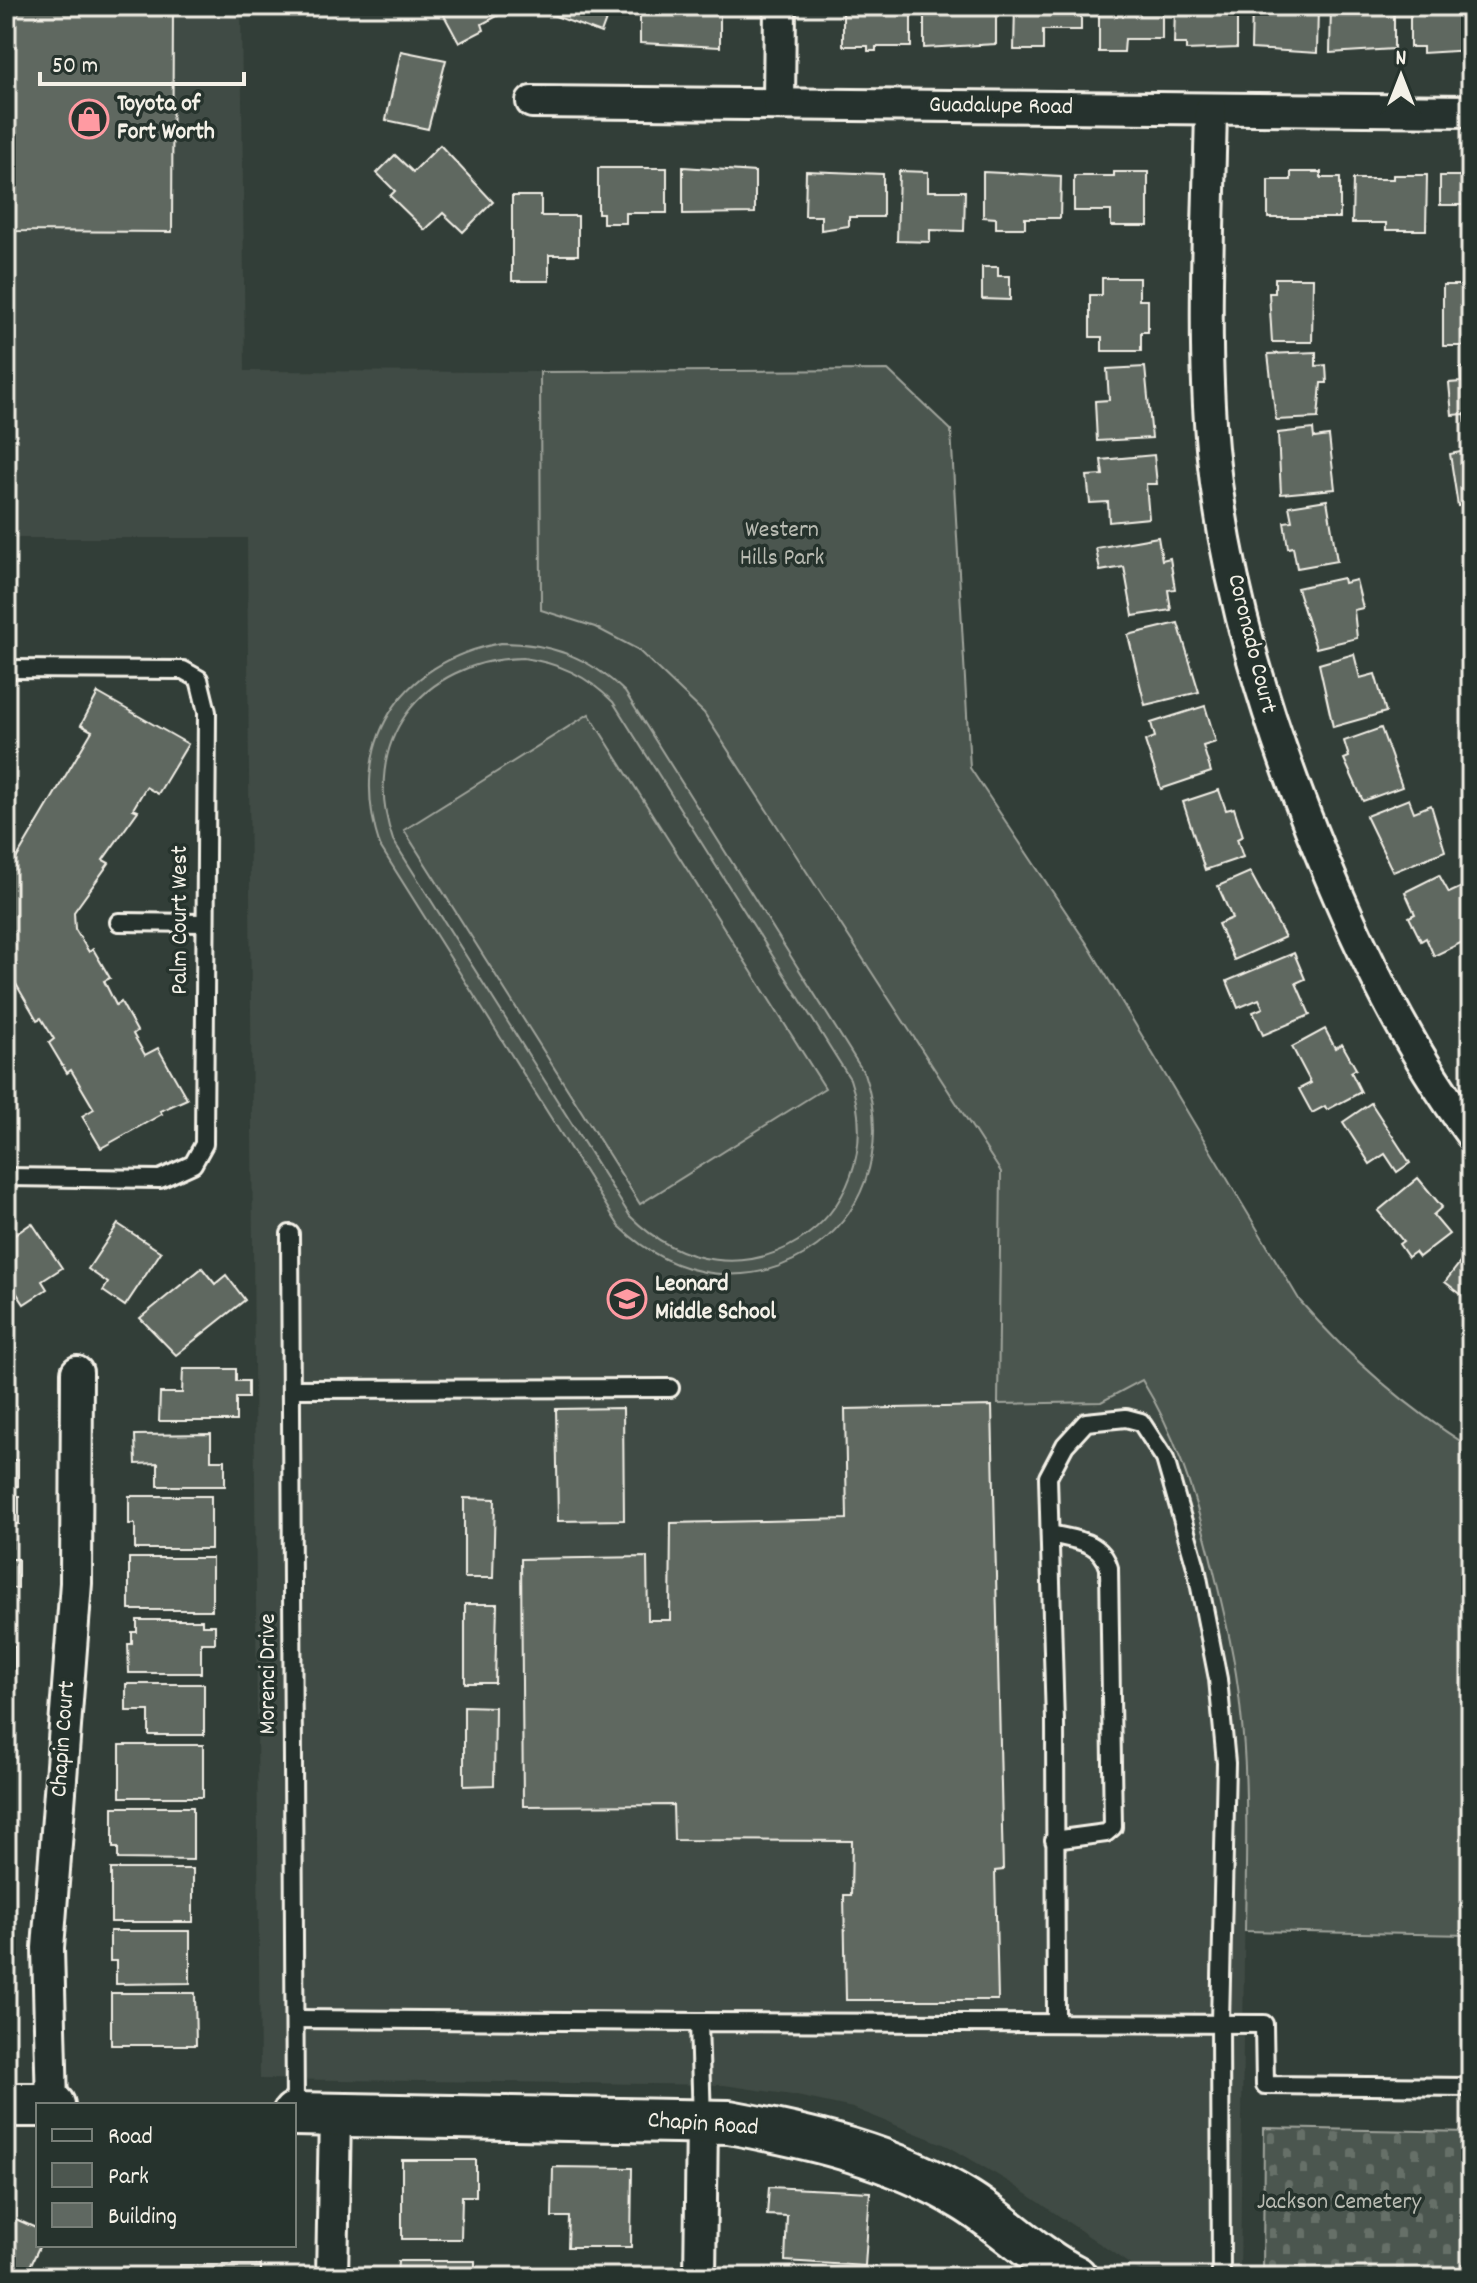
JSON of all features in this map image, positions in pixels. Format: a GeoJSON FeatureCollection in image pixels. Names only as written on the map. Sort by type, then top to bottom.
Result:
{"type":"FeatureCollection","features":[{"type":"Feature","properties":{"kind":"street"},"geometry":{"type":"LineString","coordinates":[[779,104],[780,6]]}},
{"type":"Feature","properties":{"kind":"street","name":"Guadalupe Road"},"geometry":{"type":"LineString","coordinates":[[532,102],[1471,111]]}},
{"type":"Feature","properties":{"kind":"street","name":"Coronado Court"},"geometry":{"type":"LineString","coordinates":[[1211,109],[1207,330],[1212,449],[1239,612],[1281,757],[1358,944],[1411,1042],[1471,1134]]}},
{"type":"Feature","properties":{"kind":"street","name":"Chapin Court"},"geometry":{"type":"LineString","coordinates":[[52,2103],[48,1948],[76,1583],[77,1372]]}},
{"type":"Feature","properties":{"kind":"street"},"geometry":{"type":"LineString","coordinates":[[6,2105],[36,2105]]}},
{"type":"Feature","properties":{"kind":"street"},"geometry":{"type":"LineString","coordinates":[[308,2114],[332,2277]]}},
{"type":"Feature","properties":{"kind":"street","name":"Chapin Road"},"geometry":{"type":"LineString","coordinates":[[308,2114],[729,2122],[783,2132],[872,2156],[964,2199],[1073,2276]]}},
{"type":"Feature","properties":{"kind":"street"},"geometry":{"type":"LineString","coordinates":[[700,2277],[702,2121]]}},
{"type":"Feature","properties":{"kind":"lane","name":"Palm Court West"},"geometry":{"type":"LineString","coordinates":[[6,669],[183,670],[199,679],[207,712],[204,1144],[193,1164],[160,1179],[6,1177]]}},
{"type":"Feature","properties":{"kind":"lane"},"geometry":{"type":"LineString","coordinates":[[119,922],[205,923]]}},
{"type":"Feature","properties":{"kind":"lane","name":"Morenci Drive"},"geometry":{"type":"LineString","coordinates":[[290,1234],[295,2019],[308,2114]]}},
{"type":"Feature","properties":{"kind":"lane"},"geometry":{"type":"LineString","coordinates":[[291,1389],[670,1388]]}},
{"type":"Feature","properties":{"kind":"lane"},"geometry":{"type":"LineString","coordinates":[[1056,2022],[1048,1477],[1065,1445],[1086,1422],[1126,1418],[1141,1422],[1165,1459],[1196,1567],[1218,1679],[1226,1763],[1220,2022],[1221,2277]]}},
{"type":"Feature","properties":{"kind":"lane"},"geometry":{"type":"LineString","coordinates":[[1050,1534],[1096,1545],[1106,1555],[1109,1568],[1113,1796],[1113,1827],[1106,1833],[1054,1840]]}},
{"type":"Feature","properties":{"kind":"lane"},"geometry":{"type":"LineString","coordinates":[[295,2019],[1264,2024],[1265,2085],[1471,2087]]}},
{"type":"Feature","properties":{"kind":"lane"},"geometry":{"type":"LineString","coordinates":[[699,2022],[702,2121]]}},
{"type":"Feature","properties":{"kind":"shaded area","name":"Leonard Middle School"},"geometry":{"type":"Polygon","coordinates":[[[6,6],[241,6],[245,371],[540,372],[541,610],[591,626],[637,649],[676,681],[712,722],[1001,1172],[999,1403],[1101,1402],[1142,1380],[1171,1430],[1195,1496],[1231,1643],[1240,1707],[1246,1803],[1240,2277],[1167,2277],[1141,2272],[1011,2183],[948,2146],[853,2108],[792,2095],[724,2085],[260,2079],[247,538],[6,538],[6,6]]]}},
{"type":"Feature","properties":{"kind":"green space","name":"Western Hills Park"},"geometry":{"type":"Polygon","coordinates":[[[888,370],[951,430],[970,768],[1088,945],[1300,1301],[1380,1381],[1471,1448],[1471,1935],[1245,1931],[1245,1761],[1235,1667],[1197,1509],[1183,1465],[1154,1401],[1142,1380],[1101,1402],[998,1404],[1001,1172],[704,713],[637,649],[595,627],[541,610],[540,372],[888,370]]]}},
{"type":"Feature","properties":{"kind":"green space"},"geometry":{"type":"Polygon","coordinates":[[[501,643],[553,649],[583,661],[625,692],[864,1073],[874,1130],[865,1181],[842,1222],[806,1253],[763,1271],[715,1274],[666,1259],[619,1226],[380,846],[371,809],[370,775],[376,743],[389,714],[408,689],[434,669],[465,653],[501,643]],[[523,658],[487,662],[455,674],[428,691],[407,713],[392,740],[385,770],[385,804],[393,840],[630,1216],[672,1247],[716,1260],[759,1257],[798,1241],[829,1213],[851,1176],[859,1130],[850,1079],[613,702],[583,678],[561,667],[523,658]]]}},
{"type":"Feature","properties":{"kind":"green space"},"geometry":{"type":"Polygon","coordinates":[[[589,714],[825,1088],[640,1204],[404,830],[589,714]]]}},
{"type":"Feature","properties":{"kind":"green space","name":"Jackson Cemetery"},"geometry":{"type":"Polygon","coordinates":[[[1264,2128],[1471,2132],[1471,2277],[1263,2277],[1264,2128]]]}},
{"type":"Feature","properties":{"kind":"building","name":"Toyota of Fort Worth"},"geometry":{"type":"Polygon","coordinates":[[[6,6],[173,6],[172,232],[6,231],[6,6]]]}},
{"type":"Feature","properties":{"kind":"building"},"geometry":{"type":"Polygon","coordinates":[[[439,6],[516,6],[482,24],[484,30],[459,43],[439,6]]]}},
{"type":"Feature","properties":{"kind":"building"},"geometry":{"type":"Polygon","coordinates":[[[537,6],[611,6],[601,33],[536,9],[537,6]]]}},
{"type":"Feature","properties":{"kind":"building"},"geometry":{"type":"Polygon","coordinates":[[[640,6],[720,6],[720,47],[640,43],[640,6]]]}},
{"type":"Feature","properties":{"kind":"building"},"geometry":{"type":"Polygon","coordinates":[[[843,6],[911,6],[911,47],[876,47],[876,51],[868,51],[868,46],[843,46],[843,6]]]}},
{"type":"Feature","properties":{"kind":"building"},"geometry":{"type":"Polygon","coordinates":[[[924,6],[996,6],[996,44],[924,48],[924,6]]]}},
{"type":"Feature","properties":{"kind":"building"},"geometry":{"type":"Polygon","coordinates":[[[1015,6],[1081,6],[1081,30],[1043,30],[1043,50],[1014,50],[1015,6]]]}},
{"type":"Feature","properties":{"kind":"building"},"geometry":{"type":"Polygon","coordinates":[[[1099,6],[1162,6],[1162,39],[1125,39],[1124,52],[1099,52],[1099,6]]]}},
{"type":"Feature","properties":{"kind":"building"},"geometry":{"type":"Polygon","coordinates":[[[1252,6],[1318,6],[1317,53],[1251,49],[1252,6]]]}},
{"type":"Feature","properties":{"kind":"building"},"geometry":{"type":"Polygon","coordinates":[[[1331,6],[1394,7],[1394,49],[1330,53],[1331,6]]]}},
{"type":"Feature","properties":{"kind":"building"},"geometry":{"type":"Polygon","coordinates":[[[1175,7],[1237,8],[1237,48],[1186,50],[1186,44],[1174,44],[1175,7]]]}},
{"type":"Feature","properties":{"kind":"building"},"geometry":{"type":"Polygon","coordinates":[[[1410,9],[1471,9],[1471,50],[1423,53],[1423,47],[1410,47],[1410,9]]]}},
{"type":"Feature","properties":{"kind":"building"},"geometry":{"type":"Polygon","coordinates":[[[401,51],[446,60],[428,129],[386,120],[401,51]]]}},
{"type":"Feature","properties":{"kind":"building"},"geometry":{"type":"Polygon","coordinates":[[[440,145],[493,202],[463,232],[443,213],[425,230],[390,196],[395,191],[377,173],[395,155],[413,172],[440,145]]]}},
{"type":"Feature","properties":{"kind":"building"},"geometry":{"type":"Polygon","coordinates":[[[683,167],[755,172],[755,213],[683,214],[683,167]]]}},
{"type":"Feature","properties":{"kind":"building"},"geometry":{"type":"Polygon","coordinates":[[[598,168],[667,168],[667,213],[626,213],[626,223],[603,223],[603,213],[598,213],[598,168]]]}},
{"type":"Feature","properties":{"kind":"building"},"geometry":{"type":"Polygon","coordinates":[[[806,171],[883,174],[883,217],[849,217],[849,226],[821,230],[821,216],[805,216],[806,171]]]}},
{"type":"Feature","properties":{"kind":"building"},"geometry":{"type":"Polygon","coordinates":[[[899,171],[928,172],[928,191],[965,191],[964,231],[930,230],[930,242],[897,241],[899,171]]]}},
{"type":"Feature","properties":{"kind":"building"},"geometry":{"type":"Polygon","coordinates":[[[983,172],[1061,176],[1060,218],[1025,218],[1025,228],[996,228],[996,218],[983,217],[983,172]]]}},
{"type":"Feature","properties":{"kind":"building"},"geometry":{"type":"Polygon","coordinates":[[[1114,172],[1148,172],[1148,226],[1111,226],[1111,211],[1074,211],[1074,176],[1114,176],[1114,172]]]}},
{"type":"Feature","properties":{"kind":"building"},"geometry":{"type":"Polygon","coordinates":[[[1291,172],[1321,172],[1321,178],[1340,178],[1340,218],[1268,218],[1268,180],[1291,180],[1291,172]]]}},
{"type":"Feature","properties":{"kind":"building"},"geometry":{"type":"Polygon","coordinates":[[[1393,175],[1427,175],[1426,230],[1386,230],[1386,223],[1352,223],[1353,179],[1393,179],[1393,175]]]}},
{"type":"Feature","properties":{"kind":"building"},"geometry":{"type":"Polygon","coordinates":[[[1440,176],[1471,176],[1471,240],[1463,240],[1463,205],[1440,205],[1440,176]]]}},
{"type":"Feature","properties":{"kind":"building"},"geometry":{"type":"Polygon","coordinates":[[[512,196],[541,196],[541,216],[578,216],[578,255],[549,255],[549,281],[512,281],[512,196]]]}},
{"type":"Feature","properties":{"kind":"building"},"geometry":{"type":"Polygon","coordinates":[[[982,267],[998,267],[998,276],[1010,276],[1010,300],[982,299],[982,267]]]}},
{"type":"Feature","properties":{"kind":"building"},"geometry":{"type":"Polygon","coordinates":[[[1102,278],[1139,278],[1139,300],[1148,300],[1148,332],[1141,332],[1141,351],[1102,351],[1102,337],[1090,337],[1090,295],[1102,295],[1102,278]]]}},
{"type":"Feature","properties":{"kind":"building"},"geometry":{"type":"Polygon","coordinates":[[[1275,278],[1313,278],[1312,342],[1272,342],[1269,293],[1275,293],[1275,278]]]}},
{"type":"Feature","properties":{"kind":"building"},"geometry":{"type":"Polygon","coordinates":[[[1443,285],[1471,285],[1471,346],[1443,346],[1443,285]]]}},
{"type":"Feature","properties":{"kind":"building"},"geometry":{"type":"Polygon","coordinates":[[[1316,352],[1316,366],[1326,365],[1327,383],[1321,383],[1318,418],[1276,420],[1268,354],[1316,352]]]}},
{"type":"Feature","properties":{"kind":"building"},"geometry":{"type":"Polygon","coordinates":[[[1471,355],[1471,429],[1466,429],[1465,414],[1452,415],[1449,383],[1461,382],[1460,368],[1467,367],[1466,356],[1471,355]]]}},
{"type":"Feature","properties":{"kind":"building"},"geometry":{"type":"Polygon","coordinates":[[[1145,367],[1152,438],[1097,441],[1095,401],[1109,400],[1107,369],[1145,367]]]}},
{"type":"Feature","properties":{"kind":"building"},"geometry":{"type":"Polygon","coordinates":[[[1313,429],[1314,438],[1329,436],[1335,489],[1281,494],[1278,433],[1313,429]]]}},
{"type":"Feature","properties":{"kind":"building"},"geometry":{"type":"Polygon","coordinates":[[[1471,450],[1471,504],[1458,506],[1450,454],[1471,450]]]}},
{"type":"Feature","properties":{"kind":"building"},"geometry":{"type":"Polygon","coordinates":[[[1154,455],[1157,484],[1146,484],[1149,518],[1109,522],[1108,502],[1090,503],[1087,476],[1103,475],[1101,460],[1154,455]]]}},
{"type":"Feature","properties":{"kind":"building"},"geometry":{"type":"Polygon","coordinates":[[[1327,500],[1337,561],[1297,568],[1293,547],[1288,548],[1284,522],[1292,521],[1289,506],[1327,500]]]}},
{"type":"Feature","properties":{"kind":"building"},"geometry":{"type":"Polygon","coordinates":[[[1158,537],[1162,560],[1170,558],[1175,589],[1168,590],[1171,610],[1133,616],[1124,567],[1100,571],[1096,548],[1158,537]]]}},
{"type":"Feature","properties":{"kind":"building"},"geometry":{"type":"Polygon","coordinates":[[[1343,578],[1344,583],[1356,580],[1363,608],[1354,610],[1357,638],[1316,648],[1297,588],[1343,578]]]}},
{"type":"Feature","properties":{"kind":"building"},"geometry":{"type":"Polygon","coordinates":[[[1178,623],[1199,692],[1145,705],[1128,635],[1178,623]]]}},
{"type":"Feature","properties":{"kind":"building"},"geometry":{"type":"Polygon","coordinates":[[[1354,654],[1360,678],[1375,674],[1386,712],[1333,727],[1319,664],[1354,654]]]}},
{"type":"Feature","properties":{"kind":"building"},"geometry":{"type":"Polygon","coordinates":[[[98,693],[188,744],[158,794],[146,787],[133,809],[138,811],[103,860],[109,863],[74,912],[75,929],[89,952],[93,949],[110,978],[104,981],[116,1005],[121,1002],[137,1031],[133,1034],[145,1055],[158,1048],[187,1099],[160,1111],[162,1114],[101,1148],[82,1116],[94,1109],[71,1070],[67,1073],[49,1043],[54,1039],[41,1018],[37,1020],[6,967],[6,876],[92,731],[81,725],[98,693]]]}},
{"type":"Feature","properties":{"kind":"building"},"geometry":{"type":"Polygon","coordinates":[[[1205,706],[1216,742],[1203,746],[1211,772],[1161,789],[1145,741],[1155,737],[1151,723],[1205,706]]]}},
{"type":"Feature","properties":{"kind":"building"},"geometry":{"type":"Polygon","coordinates":[[[1381,728],[1402,787],[1363,801],[1344,759],[1349,757],[1344,741],[1381,728]]]}},
{"type":"Feature","properties":{"kind":"building"},"geometry":{"type":"Polygon","coordinates":[[[1219,790],[1226,810],[1234,808],[1243,836],[1237,839],[1243,857],[1205,870],[1183,802],[1219,790]]]}},
{"type":"Feature","properties":{"kind":"building"},"geometry":{"type":"Polygon","coordinates":[[[1409,799],[1414,812],[1431,805],[1445,851],[1393,872],[1366,816],[1409,799]]]}},
{"type":"Feature","properties":{"kind":"building"},"geometry":{"type":"Polygon","coordinates":[[[1250,872],[1285,937],[1234,960],[1218,924],[1232,918],[1218,886],[1250,872]]]}},
{"type":"Feature","properties":{"kind":"building"},"geometry":{"type":"Polygon","coordinates":[[[1439,875],[1449,893],[1466,885],[1471,895],[1471,921],[1464,925],[1471,938],[1434,956],[1426,938],[1421,941],[1409,917],[1415,914],[1405,892],[1439,875]]]}},
{"type":"Feature","properties":{"kind":"building"},"geometry":{"type":"Polygon","coordinates":[[[1294,953],[1305,979],[1296,983],[1310,1015],[1263,1035],[1253,1012],[1263,1008],[1259,999],[1238,1008],[1227,981],[1294,953]]]}},
{"type":"Feature","properties":{"kind":"building"},"geometry":{"type":"Polygon","coordinates":[[[1325,1029],[1335,1048],[1342,1044],[1356,1069],[1351,1072],[1361,1092],[1327,1110],[1325,1106],[1312,1113],[1299,1089],[1311,1083],[1292,1047],[1325,1029]]]}},
{"type":"Feature","properties":{"kind":"building"},"geometry":{"type":"Polygon","coordinates":[[[1371,1103],[1410,1163],[1397,1172],[1385,1154],[1370,1164],[1343,1122],[1371,1103]]]}},
{"type":"Feature","properties":{"kind":"building"},"geometry":{"type":"Polygon","coordinates":[[[1418,1178],[1442,1207],[1433,1215],[1449,1234],[1419,1257],[1415,1252],[1408,1257],[1399,1244],[1403,1241],[1378,1211],[1418,1178]]]}},
{"type":"Feature","properties":{"kind":"building"},"geometry":{"type":"Polygon","coordinates":[[[32,1223],[62,1268],[42,1281],[47,1289],[24,1304],[6,1277],[6,1241],[32,1223]]]}},
{"type":"Feature","properties":{"kind":"building"},"geometry":{"type":"Polygon","coordinates":[[[118,1224],[161,1252],[125,1306],[103,1291],[108,1283],[88,1269],[118,1224]]]}},
{"type":"Feature","properties":{"kind":"building"},"geometry":{"type":"Polygon","coordinates":[[[1469,1251],[1471,1253],[1471,1302],[1445,1282],[1469,1251]]]}},
{"type":"Feature","properties":{"kind":"building"},"geometry":{"type":"Polygon","coordinates":[[[202,1268],[215,1284],[226,1275],[245,1300],[176,1355],[140,1318],[202,1268]]]}},
{"type":"Feature","properties":{"kind":"building"},"geometry":{"type":"Polygon","coordinates":[[[183,1369],[236,1369],[236,1381],[248,1381],[248,1398],[236,1398],[236,1421],[159,1421],[160,1393],[182,1393],[183,1369]]]}},
{"type":"Feature","properties":{"kind":"building"},"geometry":{"type":"Polygon","coordinates":[[[992,1406],[1003,1870],[995,1871],[998,2000],[846,2000],[844,1895],[851,1895],[852,1841],[674,1840],[673,1805],[523,1806],[521,1559],[647,1557],[648,1620],[670,1620],[671,1523],[847,1519],[845,1409],[992,1406]]]}},
{"type":"Feature","properties":{"kind":"building"},"geometry":{"type":"Polygon","coordinates":[[[623,1408],[624,1520],[558,1521],[556,1409],[623,1408]]]}},
{"type":"Feature","properties":{"kind":"building"},"geometry":{"type":"Polygon","coordinates":[[[6,1434],[11,1434],[11,1460],[18,1460],[18,1486],[6,1486],[6,1434]]]}},
{"type":"Feature","properties":{"kind":"building"},"geometry":{"type":"Polygon","coordinates":[[[211,1434],[211,1460],[225,1460],[225,1486],[158,1486],[158,1463],[136,1464],[135,1435],[211,1434]]]}},
{"type":"Feature","properties":{"kind":"building"},"geometry":{"type":"Polygon","coordinates":[[[6,1496],[19,1496],[19,1524],[12,1524],[12,1548],[6,1548],[6,1496]]]}},
{"type":"Feature","properties":{"kind":"building"},"geometry":{"type":"Polygon","coordinates":[[[129,1496],[211,1496],[211,1549],[135,1549],[135,1524],[129,1524],[129,1496]]]}},
{"type":"Feature","properties":{"kind":"building"},"geometry":{"type":"Polygon","coordinates":[[[464,1498],[495,1499],[493,1578],[464,1578],[464,1498]]]}},
{"type":"Feature","properties":{"kind":"building"},"geometry":{"type":"Polygon","coordinates":[[[129,1558],[212,1558],[212,1610],[129,1610],[129,1558]]]}},
{"type":"Feature","properties":{"kind":"building"},"geometry":{"type":"Polygon","coordinates":[[[6,1559],[18,1559],[18,1588],[6,1588],[6,1559]]]}},
{"type":"Feature","properties":{"kind":"building"},"geometry":{"type":"Polygon","coordinates":[[[465,1604],[497,1604],[495,1683],[465,1683],[465,1604]]]}},
{"type":"Feature","properties":{"kind":"building"},"geometry":{"type":"Polygon","coordinates":[[[6,1620],[10,1620],[10,1646],[15,1646],[15,1673],[6,1673],[6,1620]]]}},
{"type":"Feature","properties":{"kind":"building"},"geometry":{"type":"Polygon","coordinates":[[[137,1620],[202,1620],[202,1625],[215,1625],[215,1643],[201,1643],[201,1673],[129,1673],[128,1644],[132,1644],[132,1632],[137,1632],[137,1620]]]}},
{"type":"Feature","properties":{"kind":"building"},"geometry":{"type":"Polygon","coordinates":[[[6,1683],[14,1683],[14,1709],[7,1709],[7,1735],[6,1683]]]}},
{"type":"Feature","properties":{"kind":"building"},"geometry":{"type":"Polygon","coordinates":[[[126,1684],[204,1684],[204,1735],[149,1735],[149,1711],[126,1711],[126,1684]]]}},
{"type":"Feature","properties":{"kind":"building"},"geometry":{"type":"Polygon","coordinates":[[[464,1706],[495,1707],[494,1785],[464,1786],[464,1706]]]}},
{"type":"Feature","properties":{"kind":"building"},"geometry":{"type":"Polygon","coordinates":[[[120,1745],[203,1745],[203,1797],[120,1797],[120,1745]]]}},
{"type":"Feature","properties":{"kind":"building"},"geometry":{"type":"Polygon","coordinates":[[[113,1807],[193,1807],[193,1860],[118,1859],[118,1848],[113,1848],[113,1807]]]}},
{"type":"Feature","properties":{"kind":"building"},"geometry":{"type":"Polygon","coordinates":[[[111,1869],[193,1869],[193,1922],[111,1922],[111,1869]]]}},
{"type":"Feature","properties":{"kind":"building"},"geometry":{"type":"Polygon","coordinates":[[[110,1931],[190,1931],[190,1983],[116,1984],[116,1961],[110,1961],[110,1931]]]}},
{"type":"Feature","properties":{"kind":"building"},"geometry":{"type":"Polygon","coordinates":[[[111,1993],[195,1993],[196,2045],[111,2045],[111,1993]]]}},
{"type":"Feature","properties":{"kind":"building"},"geometry":{"type":"Polygon","coordinates":[[[402,2160],[476,2160],[476,2196],[462,2196],[461,2239],[402,2239],[402,2160]]]}},
{"type":"Feature","properties":{"kind":"building"},"geometry":{"type":"Polygon","coordinates":[[[553,2167],[632,2168],[631,2247],[568,2247],[569,2217],[552,2217],[553,2167]]]}},
{"type":"Feature","properties":{"kind":"building"},"geometry":{"type":"Polygon","coordinates":[[[769,2187],[870,2192],[865,2266],[785,2261],[787,2216],[767,2215],[769,2187]]]}},
{"type":"Feature","properties":{"kind":"building"},"geometry":{"type":"Polygon","coordinates":[[[9,2216],[36,2228],[36,2247],[39,2247],[25,2277],[6,2277],[9,2216]]]}},
{"type":"Feature","properties":{"kind":"building"},"geometry":{"type":"Polygon","coordinates":[[[398,2261],[475,2261],[475,2277],[397,2277],[398,2261]]]}},
{"type":"Feature","properties":{"kind":"building"},"geometry":{"type":"Polygon","coordinates":[[[180,2265],[261,2265],[261,2277],[180,2277],[180,2265]]]}},
{"type":"Feature","properties":{"kind":"place","name":"Toyota of Fort Worth"},"geometry":{"type":"Point","coordinates":[89,119]}},
{"type":"Feature","properties":{"kind":"place","name":"Leonard Middle School"},"geometry":{"type":"Point","coordinates":[627,1299]}}]}
